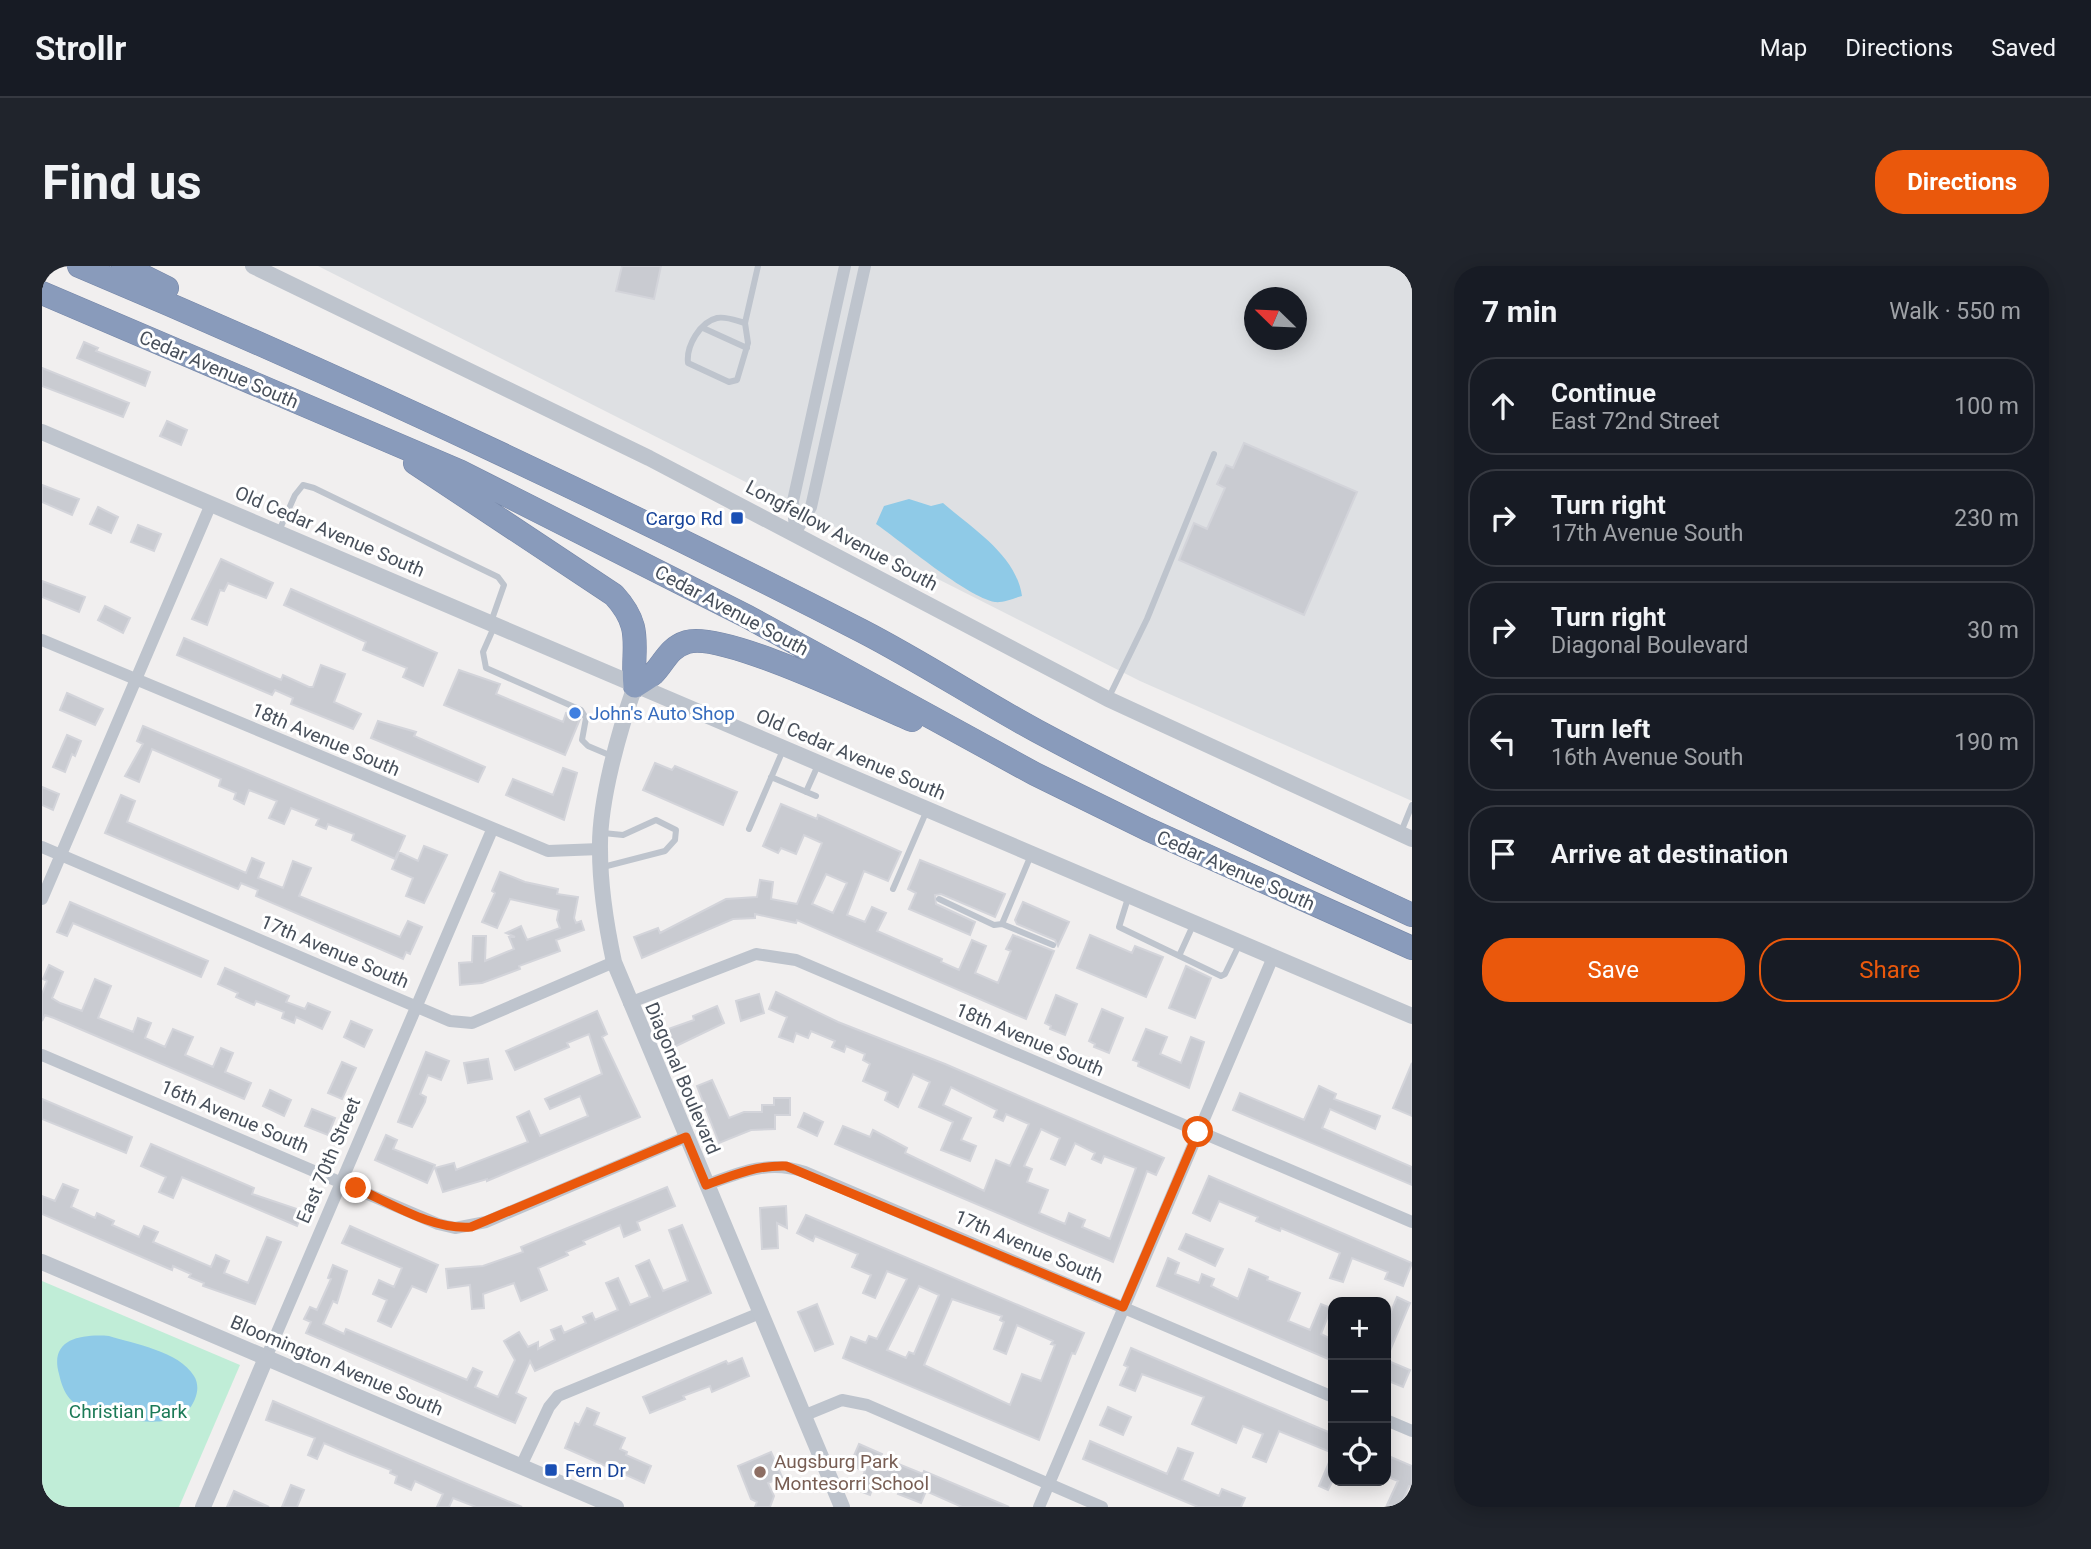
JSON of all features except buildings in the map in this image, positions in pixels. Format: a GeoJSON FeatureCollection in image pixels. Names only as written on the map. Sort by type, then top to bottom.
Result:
{"type":"FeatureCollection","features":[{"type":"Feature","properties":{"kind":"highway","name":"Cedar Avenue South"},"geometry":{"type":"LineString","coordinates":[[79,266],[442,425],[629,513],[868,634],[1036,730],[1144,787],[1412,915]]}},
{"type":"Feature","properties":{"kind":"highway"},"geometry":{"type":"LineString","coordinates":[[123,266],[224,317],[262,346]]}},
{"type":"Feature","properties":{"kind":"highway","name":"Cedar Avenue South"},"geometry":{"type":"LineString","coordinates":[[42,293],[459,471],[681,582],[1035,774],[1147,830],[1412,948]]}},
{"type":"Feature","properties":{"kind":"highway"},"geometry":{"type":"LineString","coordinates":[[372,434],[614,595],[628,611],[635,627],[635,686]]}},
{"type":"Feature","properties":{"kind":"highway"},"geometry":{"type":"LineString","coordinates":[[635,686],[654,672],[673,649],[684,643],[696,640],[722,643],[837,688],[1035,774]]}},
{"type":"Feature","properties":{"kind":"street","name":"Longfellow Avenue South"},"geometry":{"type":"LineString","coordinates":[[253,266],[649,458],[1108,699],[1406,837]]}},
{"type":"Feature","properties":{"kind":"street"},"geometry":{"type":"LineString","coordinates":[[795,533],[793,501],[845,266]]}},
{"type":"Feature","properties":{"kind":"street"},"geometry":{"type":"LineString","coordinates":[[795,533],[811,507],[865,266]]}},
{"type":"Feature","properties":{"kind":"street","name":"Old Cedar Avenue South"},"geometry":{"type":"LineString","coordinates":[[42,432],[1412,1016]]}},
{"type":"Feature","properties":{"kind":"street"},"geometry":{"type":"LineString","coordinates":[[42,899],[211,504]]}},
{"type":"Feature","properties":{"kind":"street","name":"18th Avenue South"},"geometry":{"type":"LineString","coordinates":[[42,640],[492,830],[548,851],[600,841]]}},
{"type":"Feature","properties":{"kind":"street","name":"Diagonal Boulevard"},"geometry":{"type":"LineString","coordinates":[[635,686],[616,758],[600,841],[606,922],[614,962],[842,1507]]}},
{"type":"Feature","properties":{"kind":"street","name":"East 70th Street"},"geometry":{"type":"LineString","coordinates":[[202,1507],[492,830]]}},
{"type":"Feature","properties":{"kind":"street","name":"17th Avenue South"},"geometry":{"type":"LineString","coordinates":[[42,847],[450,1021],[472,1023],[614,962]]}},
{"type":"Feature","properties":{"kind":"street","name":"18th Avenue South"},"geometry":{"type":"LineString","coordinates":[[629,1003],[736,959],[756,954],[796,960],[1412,1222]]}},
{"type":"Feature","properties":{"kind":"street"},"geometry":{"type":"LineString","coordinates":[[1039,1507],[1273,957]]}},
{"type":"Feature","properties":{"kind":"street","name":"16th Avenue South"},"geometry":{"type":"LineString","coordinates":[[42,1055],[438,1224],[455,1228],[471,1227],[686,1137]]}},
{"type":"Feature","properties":{"kind":"street","name":"17th Avenue South"},"geometry":{"type":"LineString","coordinates":[[706,1185],[757,1167],[786,1166],[1328,1395]]}},
{"type":"Feature","properties":{"kind":"street","name":"Bloomington Avenue South"},"geometry":{"type":"LineString","coordinates":[[42,1262],[616,1507]]}},
{"type":"Feature","properties":{"kind":"street"},"geometry":{"type":"LineString","coordinates":[[522,1466],[549,1407],[558,1396],[760,1313]]}},
{"type":"Feature","properties":{"kind":"street"},"geometry":{"type":"LineString","coordinates":[[803,1416],[842,1400],[867,1405],[1101,1507]]}},
{"type":"Feature","properties":{"kind":"street"},"geometry":{"type":"LineString","coordinates":[[1391,1422],[1412,1431]]}},
{"type":"Feature","properties":{"kind":"lane"},"geometry":{"type":"LineString","coordinates":[[745,323],[721,317],[703,328],[692,343],[687,359],[691,366],[733,382],[739,376],[747,348],[749,336],[745,323],[758,266]]}},
{"type":"Feature","properties":{"kind":"lane"},"geometry":{"type":"LineString","coordinates":[[703,328],[747,348]]}},
{"type":"Feature","properties":{"kind":"lane"},"geometry":{"type":"LineString","coordinates":[[1108,699],[1147,618],[1214,454]]}},
{"type":"Feature","properties":{"kind":"lane"},"geometry":{"type":"LineString","coordinates":[[279,531],[295,495],[303,485],[498,577],[504,584],[503,592],[483,652],[486,667],[581,710],[586,718],[582,740],[588,746],[616,758]]}},
{"type":"Feature","properties":{"kind":"lane"},"geometry":{"type":"LineString","coordinates":[[749,829],[783,748]]}},
{"type":"Feature","properties":{"kind":"lane"},"geometry":{"type":"LineString","coordinates":[[806,792],[819,763]]}},
{"type":"Feature","properties":{"kind":"lane"},"geometry":{"type":"LineString","coordinates":[[771,777],[816,796]]}},
{"type":"Feature","properties":{"kind":"lane"},"geometry":{"type":"LineString","coordinates":[[1406,837],[1412,805]]}},
{"type":"Feature","properties":{"kind":"lane"},"geometry":{"type":"LineString","coordinates":[[893,889],[928,809]]}},
{"type":"Feature","properties":{"kind":"lane"},"geometry":{"type":"LineString","coordinates":[[600,841],[623,835],[656,820],[676,830],[676,840],[665,851],[601,868]]}},
{"type":"Feature","properties":{"kind":"lane"},"geometry":{"type":"LineString","coordinates":[[1002,924],[1032,853]]}},
{"type":"Feature","properties":{"kind":"lane"},"geometry":{"type":"LineString","coordinates":[[1129,895],[1119,927],[1221,976],[1225,974],[1240,943]]}},
{"type":"Feature","properties":{"kind":"lane"},"geometry":{"type":"LineString","coordinates":[[939,900],[994,925],[1002,924],[1053,945]]}},
{"type":"Feature","properties":{"kind":"lane"},"geometry":{"type":"LineString","coordinates":[[1179,956],[1194,923]]}},
{"type":"Feature","properties":{"kind":"shaded area"},"geometry":{"type":"Polygon","coordinates":[[[318,266],[1412,266],[1412,801],[1140,681],[318,266]]]}},
{"type":"Feature","properties":{"kind":"green space","name":"Christian Park"},"geometry":{"type":"Polygon","coordinates":[[[42,1281],[240,1365],[179,1507],[42,1507],[42,1281]]]}},
{"type":"Feature","properties":{"kind":"water"},"geometry":{"type":"Polygon","coordinates":[[[909,499],[931,506],[943,503],[980,533],[1011,568],[1022,596],[998,602],[983,598],[952,580],[876,524],[884,506],[909,499]]]}},
{"type":"Feature","properties":{"kind":"water"},"geometry":{"type":"Polygon","coordinates":[[[109,1336],[167,1354],[187,1367],[195,1378],[197,1389],[187,1411],[173,1419],[148,1422],[93,1414],[70,1399],[64,1390],[57,1362],[63,1346],[78,1338],[109,1336]]]}},
{"type":"Feature","properties":{"kind":"place","name":"Cargo Rd"},"geometry":{"type":"Point","coordinates":[737,518]}},
{"type":"Feature","properties":{"kind":"place","name":"John's Auto Shop"},"geometry":{"type":"Point","coordinates":[575,713]}},
{"type":"Feature","properties":{"kind":"place","name":"Fern Dr"},"geometry":{"type":"Point","coordinates":[551,1470]}},
{"type":"Feature","properties":{"kind":"place","name":"Augsburg Park Montesorri School"},"geometry":{"type":"Point","coordinates":[760,1472]}},
{"type":"Feature","properties":{"kind":"route"},"geometry":{"type":"LineString","coordinates":[[356,1188],[438,1224],[455,1228],[471,1227],[686,1137],[706,1185],[766,1165],[786,1166],[1123,1307],[1198,1132]]}}]}
